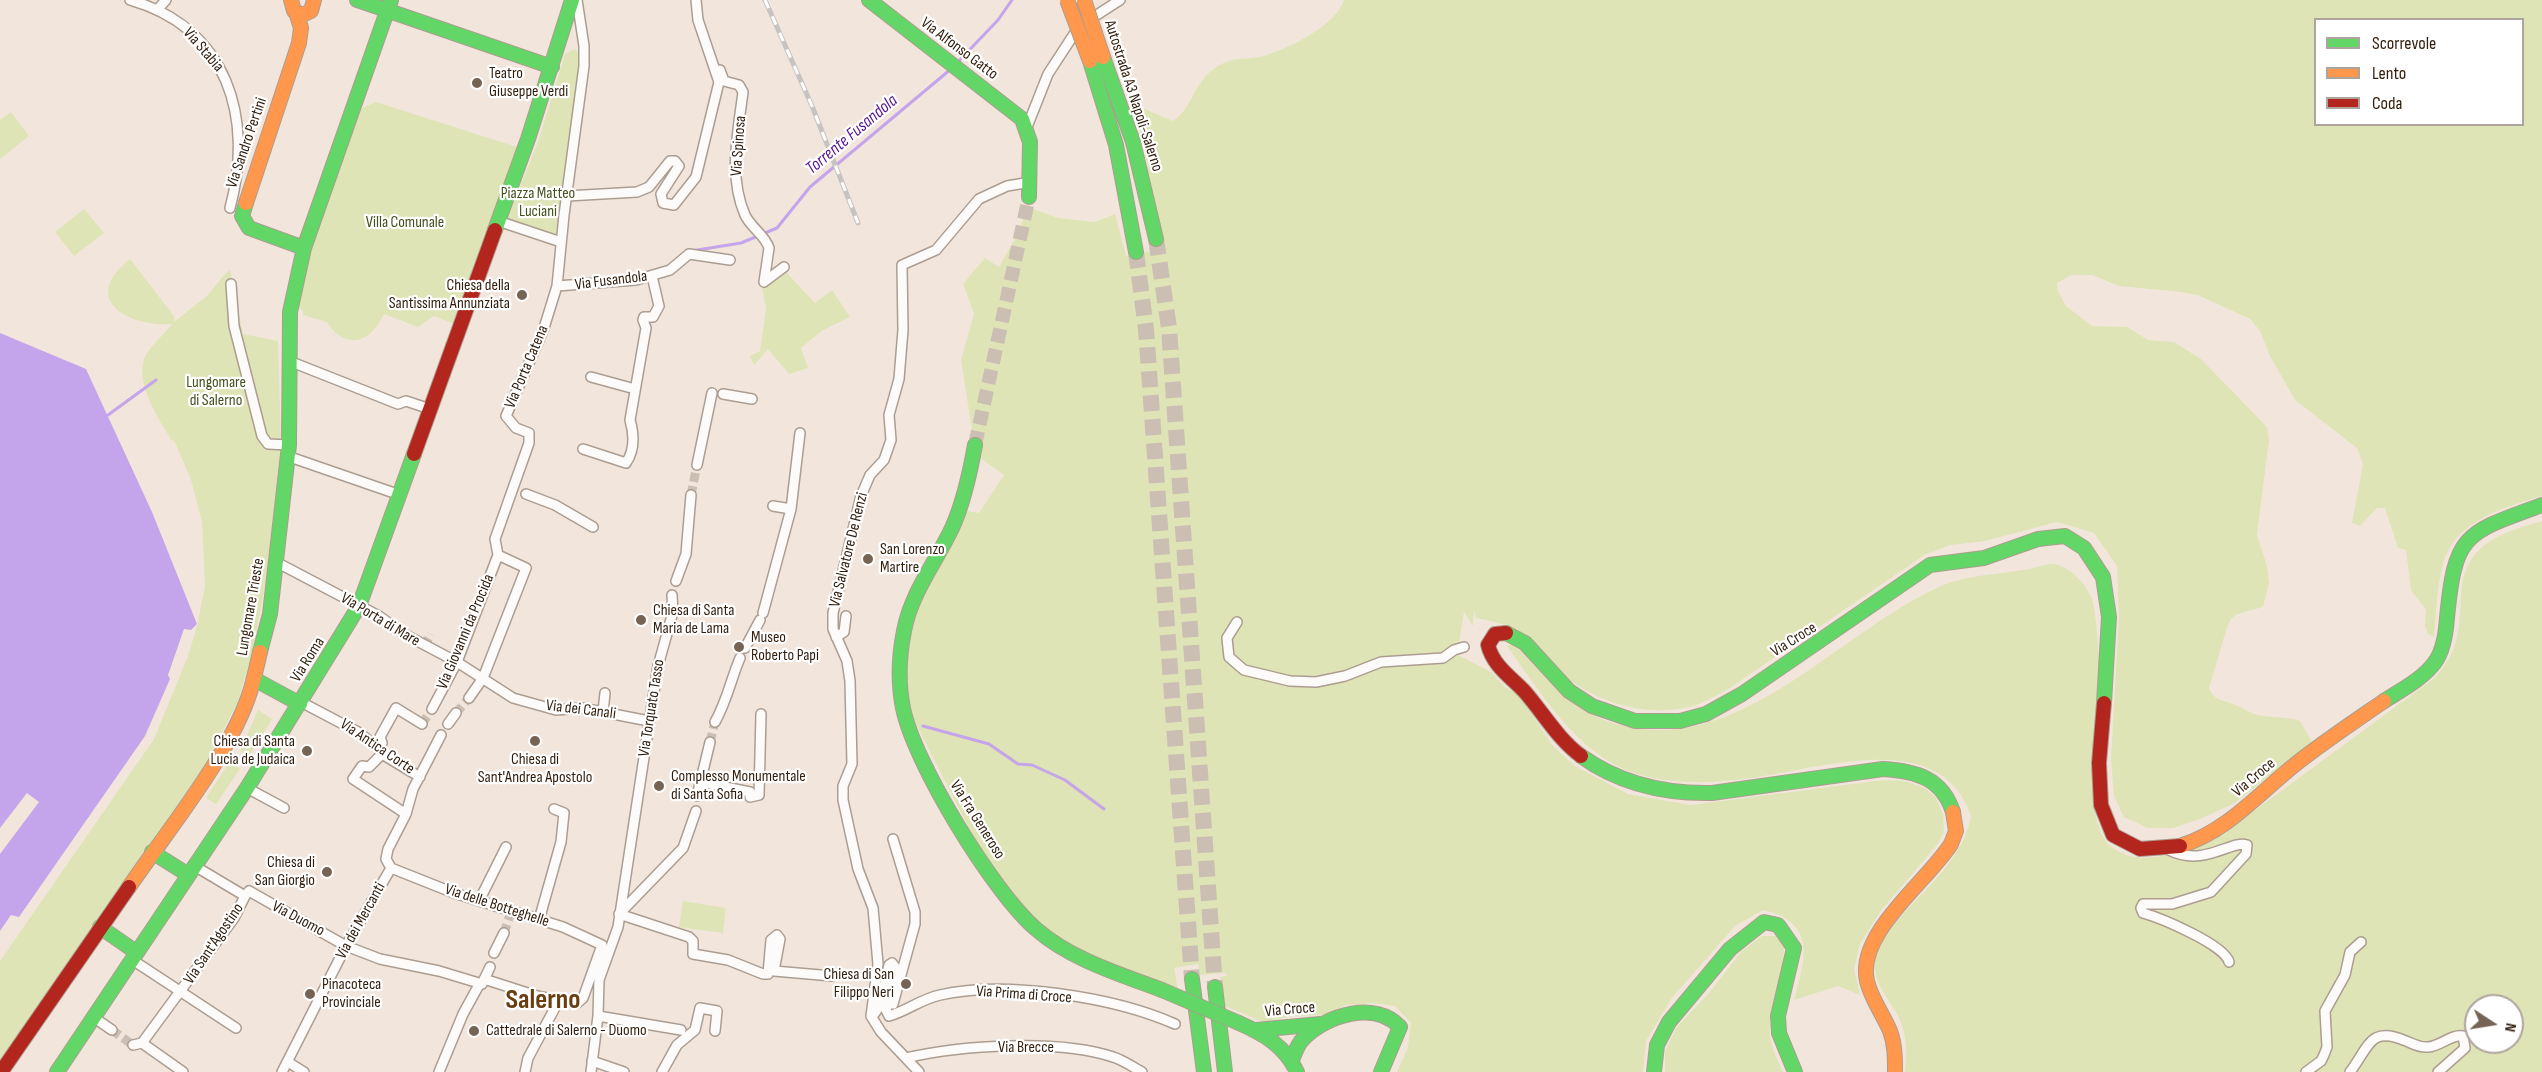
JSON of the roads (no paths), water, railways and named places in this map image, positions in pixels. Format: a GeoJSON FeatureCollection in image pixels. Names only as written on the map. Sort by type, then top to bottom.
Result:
{"type":"FeatureCollection","features":[{"type":"Feature","properties":{"kind":"main road"},"geometry":{"type":"LineString","coordinates":[[357,0],[389,6],[427,25],[552,67]]}},
{"type":"Feature","properties":{"kind":"main road"},"geometry":{"type":"LineString","coordinates":[[498,221],[552,67],[572,0]]}},
{"type":"Feature","properties":{"kind":"main road","name":"Via Alfonso Gatto"},"geometry":{"type":"LineString","coordinates":[[869,0],[1015,111],[1027,127]]}},
{"type":"Feature","properties":{"kind":"main road","name":"Autostrada A3 Napoli-Salerno"},"geometry":{"type":"LineString","coordinates":[[1067,0],[1133,142],[1156,239]]}},
{"type":"Feature","properties":{"kind":"main road","name":"Autostrada A3 Napoli-Salerno"},"geometry":{"type":"LineString","coordinates":[[1084,0],[1116,145],[1136,252]]}},
{"type":"Feature","properties":{"kind":"main road"},"geometry":{"type":"LineString","coordinates":[[291,4],[308,13],[314,2]]}},
{"type":"Feature","properties":{"kind":"main road","name":"Via Sandro Pertini"},"geometry":{"type":"LineString","coordinates":[[291,4],[301,28],[299,43],[242,216],[249,228],[304,248]]}},
{"type":"Feature","properties":{"kind":"main road","name":"Lungomare Trieste"},"geometry":{"type":"LineString","coordinates":[[1,1072],[211,768],[231,734],[254,679],[270,614],[288,450],[290,312],[304,248],[389,6]]}},
{"type":"Feature","properties":{"kind":"main road"},"geometry":{"type":"LineString","coordinates":[[1027,127],[1030,142],[1029,197]]}},
{"type":"Feature","properties":{"kind":"main road","name":"Via Roma"},"geometry":{"type":"LineString","coordinates":[[57,1072],[133,955],[247,788],[359,606],[498,221]]}},
{"type":"Feature","properties":{"kind":"main road","name":"Via Fra Generoso"},"geometry":{"type":"LineString","coordinates":[[975,445],[967,487],[950,534],[917,586],[904,630],[899,681],[903,711],[912,742],[960,826],[1020,915],[1035,928],[1068,949],[1255,1030],[1270,1038],[1295,1066]]}},
{"type":"Feature","properties":{"kind":"main road","name":"Via Croce"},"geometry":{"type":"LineString","coordinates":[[1895,1072],[1895,1052],[1890,1032],[1871,992],[1866,969],[1870,948],[1946,852],[1955,835],[1954,813],[1945,791],[1931,778],[1907,770],[1883,769],[1712,793],[1691,794],[1631,783],[1581,758],[1561,738],[1541,711],[1492,658],[1488,645],[1495,634],[1507,632],[1519,638],[1569,692],[1600,710],[1634,721],[1665,723],[1696,717],[1732,700],[1868,612],[1930,565],[1939,561],[1966,562],[1991,557],[2052,536],[2074,539],[2099,561],[2109,602],[2108,679],[2098,764],[2104,821],[2111,835],[2120,843],[2141,849],[2169,850],[2206,835],[2240,811],[2305,757],[2423,675],[2437,659],[2444,640],[2452,565],[2460,550],[2471,537],[2483,529],[2542,506]]}},
{"type":"Feature","properties":{"kind":"main road"},"geometry":{"type":"LineString","coordinates":[[254,679],[300,703]]}},
{"type":"Feature","properties":{"kind":"main road"},"geometry":{"type":"LineString","coordinates":[[152,852],[190,870]]}},
{"type":"Feature","properties":{"kind":"main road"},"geometry":{"type":"LineString","coordinates":[[1654,1072],[1657,1044],[1679,1006],[1742,934],[1764,922],[1778,925],[1794,948],[1778,1017],[1779,1033],[1795,1072]]}},
{"type":"Feature","properties":{"kind":"main road"},"geometry":{"type":"LineString","coordinates":[[100,927],[133,955]]}},
{"type":"Feature","properties":{"kind":"main road"},"geometry":{"type":"LineString","coordinates":[[1192,979],[1204,1072]]}},
{"type":"Feature","properties":{"kind":"main road"},"geometry":{"type":"LineString","coordinates":[[1215,987],[1225,1072]]}},
{"type":"Feature","properties":{"kind":"main road","name":"Via Croce"},"geometry":{"type":"LineString","coordinates":[[1255,1030],[1328,1023],[1363,1013],[1377,1012],[1396,1020],[1400,1027],[1398,1037],[1381,1072]]}},
{"type":"Feature","properties":{"kind":"main road","name":"Via Croce"},"geometry":{"type":"LineString","coordinates":[[1295,1066],[1301,1041],[1328,1023]]}},
{"type":"Feature","properties":{"kind":"street","name":"Via Stabia"},"geometry":{"type":"LineString","coordinates":[[130,0],[157,10],[182,26],[210,53],[233,95],[239,127],[240,159],[230,208]]}},
{"type":"Feature","properties":{"kind":"street"},"geometry":{"type":"LineString","coordinates":[[157,10],[166,0]]}},
{"type":"Feature","properties":{"kind":"street"},"geometry":{"type":"LineString","coordinates":[[558,282],[561,242],[584,66],[577,0]]}},
{"type":"Feature","properties":{"kind":"street"},"geometry":{"type":"LineString","coordinates":[[567,196],[637,192],[649,187],[668,162],[675,161],[679,166],[661,194],[666,205],[677,203],[696,177],[719,82],[702,31],[696,0]]}},
{"type":"Feature","properties":{"kind":"street"},"geometry":{"type":"LineString","coordinates":[[1027,127],[1048,74],[1074,30],[1120,0]]}},
{"type":"Feature","properties":{"kind":"street"},"geometry":{"type":"LineString","coordinates":[[563,30],[573,21],[581,29]]}},
{"type":"Feature","properties":{"kind":"street","name":"Via Spinosa"},"geometry":{"type":"LineString","coordinates":[[702,31],[707,35],[724,81],[739,86],[743,92],[736,153],[736,181],[746,217],[767,242],[769,253],[764,282],[784,267]]}},
{"type":"Feature","properties":{"kind":"street","name":"Via Salvatore De Renzi"},"geometry":{"type":"LineString","coordinates":[[872,1017],[877,956],[871,898],[858,869],[843,800],[843,786],[852,764],[850,681],[847,661],[836,637],[833,613],[861,496],[870,475],[884,460],[891,440],[889,415],[899,379],[903,330],[902,265],[936,250],[979,199],[1007,186],[1031,182]]}},
{"type":"Feature","properties":{"kind":"street"},"geometry":{"type":"LineString","coordinates":[[498,221],[561,242]]}},
{"type":"Feature","properties":{"kind":"street","name":"Via Fusandola"},"geometry":{"type":"LineString","coordinates":[[558,282],[595,285],[652,276],[670,270],[689,254],[730,260]]}},
{"type":"Feature","properties":{"kind":"street"},"geometry":{"type":"LineString","coordinates":[[583,449],[626,463],[633,442],[630,420],[646,328],[643,318],[653,317],[659,306],[652,276]]}},
{"type":"Feature","properties":{"kind":"street","name":"Via Porta Catena"},"geometry":{"type":"LineString","coordinates":[[504,512],[524,461],[530,433],[516,428],[506,416],[544,328],[558,282]]}},
{"type":"Feature","properties":{"kind":"street"},"geometry":{"type":"LineString","coordinates":[[231,284],[234,326],[262,436],[268,444],[399,495]]}},
{"type":"Feature","properties":{"kind":"street"},"geometry":{"type":"LineString","coordinates":[[289,361],[398,404],[406,401],[430,409]]}},
{"type":"Feature","properties":{"kind":"street"},"geometry":{"type":"LineString","coordinates":[[591,377],[635,389]]}},
{"type":"Feature","properties":{"kind":"street"},"geometry":{"type":"LineString","coordinates":[[697,465],[712,393]]}},
{"type":"Feature","properties":{"kind":"street"},"geometry":{"type":"LineString","coordinates":[[723,394],[752,399]]}},
{"type":"Feature","properties":{"kind":"street"},"geometry":{"type":"LineString","coordinates":[[745,648],[762,616],[791,509],[800,433]]}},
{"type":"Feature","properties":{"kind":"street"},"geometry":{"type":"LineString","coordinates":[[526,494],[555,505],[594,527]]}},
{"type":"Feature","properties":{"kind":"street"},"geometry":{"type":"LineString","coordinates":[[676,581],[686,554],[691,495]]}},
{"type":"Feature","properties":{"kind":"street"},"geometry":{"type":"LineString","coordinates":[[773,506],[791,509]]}},
{"type":"Feature","properties":{"kind":"street","name":"Via Giovanni da Procida"},"geometry":{"type":"LineString","coordinates":[[432,709],[456,662],[498,555],[495,539],[504,512]]}},
{"type":"Feature","properties":{"kind":"street"},"geometry":{"type":"LineString","coordinates":[[469,698],[483,678],[523,579],[531,567],[498,555]]}},
{"type":"Feature","properties":{"kind":"street","name":"Via Porta di Mare"},"geometry":{"type":"LineString","coordinates":[[276,562],[383,618],[424,646],[483,678]]}},
{"type":"Feature","properties":{"kind":"street","name":"Via Torquato Tasso"},"geometry":{"type":"LineString","coordinates":[[595,971],[618,927],[661,652],[673,612],[672,595]]}},
{"type":"Feature","properties":{"kind":"street","name":"Via Salvatore De Renzi"},"geometry":{"type":"LineString","coordinates":[[836,637],[844,632],[846,616]]}},
{"type":"Feature","properties":{"kind":"street"},"geometry":{"type":"LineString","coordinates":[[1237,622],[1227,638],[1229,657],[1244,670],[1290,681],[1333,679],[1392,660],[1443,658],[1454,650],[1464,647]]}},
{"type":"Feature","properties":{"kind":"street"},"geometry":{"type":"LineString","coordinates":[[715,722],[726,703],[731,679],[740,658]]}},
{"type":"Feature","properties":{"kind":"street","name":"Via dei Canali"},"geometry":{"type":"LineString","coordinates":[[483,678],[513,698],[560,710],[582,708],[649,721]]}},
{"type":"Feature","properties":{"kind":"street"},"geometry":{"type":"LineString","coordinates":[[603,712],[605,693]]}},
{"type":"Feature","properties":{"kind":"street","name":"Via Antica Corte"},"geometry":{"type":"LineString","coordinates":[[300,703],[378,743],[382,754],[420,777]]}},
{"type":"Feature","properties":{"kind":"street"},"geometry":{"type":"LineString","coordinates":[[393,746],[378,743],[396,708],[422,724]]}},
{"type":"Feature","properties":{"kind":"street"},"geometry":{"type":"LineString","coordinates":[[448,724],[456,713]]}},
{"type":"Feature","properties":{"kind":"street"},"geometry":{"type":"LineString","coordinates":[[700,782],[754,794],[761,714]]}},
{"type":"Feature","properties":{"kind":"street","name":"Via dei Mercanti"},"geometry":{"type":"LineString","coordinates":[[282,1072],[346,946],[391,868],[387,853],[406,814],[413,789],[441,735]]}},
{"type":"Feature","properties":{"kind":"street"},"geometry":{"type":"LineString","coordinates":[[698,796],[710,742]]}},
{"type":"Feature","properties":{"kind":"street"},"geometry":{"type":"LineString","coordinates":[[382,754],[369,767],[362,766],[353,779],[406,814]]}},
{"type":"Feature","properties":{"kind":"street"},"geometry":{"type":"LineString","coordinates":[[247,788],[284,808]]}},
{"type":"Feature","properties":{"kind":"street"},"geometry":{"type":"LineString","coordinates":[[539,920],[561,842],[564,813],[554,809]]}},
{"type":"Feature","properties":{"kind":"street"},"geometry":{"type":"LineString","coordinates":[[696,811],[690,835],[683,848],[619,914],[691,938],[693,954],[728,960],[764,974],[768,974],[772,939],[777,935],[780,939],[774,971],[832,976]]}},
{"type":"Feature","properties":{"kind":"street"},"geometry":{"type":"LineString","coordinates":[[893,839],[915,912],[915,924],[894,1001],[892,1004],[888,1003],[895,967],[892,963],[889,965],[879,1007],[872,1017],[881,1032],[919,1072]]}},
{"type":"Feature","properties":{"kind":"street"},"geometry":{"type":"LineString","coordinates":[[2169,850],[2180,855],[2200,857],[2239,844],[2247,846],[2246,855],[2211,892],[2172,904],[2143,904],[2141,908],[2143,913],[2193,933],[2224,954],[2229,962]]}},
{"type":"Feature","properties":{"kind":"street"},"geometry":{"type":"LineString","coordinates":[[479,900],[506,847]]}},
{"type":"Feature","properties":{"kind":"street","name":"Via delle Botteghelle"},"geometry":{"type":"LineString","coordinates":[[391,868],[539,920],[602,945],[595,971]]}},
{"type":"Feature","properties":{"kind":"street","name":"Via Duomo"},"geometry":{"type":"LineString","coordinates":[[190,870],[245,896],[249,891],[346,946],[380,958],[558,1002]]}},
{"type":"Feature","properties":{"kind":"street"},"geometry":{"type":"LineString","coordinates":[[904,881],[909,881],[919,911]]}},
{"type":"Feature","properties":{"kind":"street","name":"Via Sant'Agostino"},"geometry":{"type":"LineString","coordinates":[[183,1072],[138,1044],[155,1028],[182,991],[234,918],[245,896]]}},
{"type":"Feature","properties":{"kind":"street"},"geometry":{"type":"LineString","coordinates":[[494,953],[504,933]]}},
{"type":"Feature","properties":{"kind":"street"},"geometry":{"type":"LineString","coordinates":[[2306,1072],[2321,1061],[2324,1055],[2327,1047],[2325,1011],[2345,975],[2350,952],[2361,942]]}},
{"type":"Feature","properties":{"kind":"street"},"geometry":{"type":"LineString","coordinates":[[133,955],[182,991]]}},
{"type":"Feature","properties":{"kind":"street"},"geometry":{"type":"LineString","coordinates":[[440,1072],[463,1014],[490,967]]}},
{"type":"Feature","properties":{"kind":"street"},"geometry":{"type":"LineString","coordinates":[[525,1072],[528,1058],[558,1002],[580,1002],[595,971]]}},
{"type":"Feature","properties":{"kind":"street"},"geometry":{"type":"LineString","coordinates":[[591,1072],[598,1016],[595,971]]}},
{"type":"Feature","properties":{"kind":"street","name":"Via Prima di Croce"},"geometry":{"type":"LineString","coordinates":[[888,1003],[886,1010],[889,1016],[939,995],[997,990],[1048,994],[1124,1005],[1175,1024]]}},
{"type":"Feature","properties":{"kind":"street","name":"Via Sant'Agostino"},"geometry":{"type":"LineString","coordinates":[[182,991],[236,1028]]}},
{"type":"Feature","properties":{"kind":"street"},"geometry":{"type":"LineString","coordinates":[[662,1072],[677,1045],[697,1028],[700,1008],[717,1011],[715,1030]]}},
{"type":"Feature","properties":{"kind":"street"},"geometry":{"type":"LineString","coordinates":[[598,1016],[681,1030]]}},
{"type":"Feature","properties":{"kind":"street"},"geometry":{"type":"LineString","coordinates":[[93,1017],[112,1030]]}},
{"type":"Feature","properties":{"kind":"street"},"geometry":{"type":"LineString","coordinates":[[2350,1072],[2379,1034],[2393,1035],[2422,1047],[2438,1045],[2455,1036],[2463,1036],[2465,1048],[2438,1072]]}},
{"type":"Feature","properties":{"kind":"street","name":"Via Brecce"},"geometry":{"type":"LineString","coordinates":[[906,1058],[928,1053],[1012,1046],[1070,1048],[1114,1057],[1142,1072]]}},
{"type":"Feature","properties":{"kind":"street"},"geometry":{"type":"LineString","coordinates":[[592,1061],[624,1072]]}},
{"type":"Feature","properties":{"kind":"street"},"geometry":{"type":"LineString","coordinates":[[288,1062],[304,1072]]}},
{"type":"Feature","properties":{"kind":"waterway","name":"Torrente Fusandola"},"geometry":{"type":"LineString","coordinates":[[956,64],[998,20],[1012,0]]}},
{"type":"Feature","properties":{"kind":"waterway","name":"Torrente Fusandola"},"geometry":{"type":"LineString","coordinates":[[691,251],[741,243],[777,228],[810,187],[951,69]]}},
{"type":"Feature","properties":{"kind":"waterway","name":"Torrente Fusandola"},"geometry":{"type":"LineString","coordinates":[[108,415],[156,380]]}},
{"type":"Feature","properties":{"kind":"waterway"},"geometry":{"type":"LineString","coordinates":[[923,726],[989,744],[1018,764],[1032,765],[1065,780],[1104,809]]}},
{"type":"Feature","properties":{"kind":"tunnel"},"geometry":{"type":"LineString","coordinates":[[975,445],[1029,197]]}},
{"type":"Feature","properties":{"kind":"tunnel"},"geometry":{"type":"LineString","coordinates":[[1156,239],[1169,328],[1215,987]]}},
{"type":"Feature","properties":{"kind":"tunnel"},"geometry":{"type":"LineString","coordinates":[[1136,252],[1146,329],[1192,979]]}},
{"type":"Feature","properties":{"kind":"tunnel"},"geometry":{"type":"LineString","coordinates":[[691,495],[697,465]]}},
{"type":"Feature","properties":{"kind":"tunnel"},"geometry":{"type":"LineString","coordinates":[[424,646],[431,634]]}},
{"type":"Feature","properties":{"kind":"tunnel"},"geometry":{"type":"LineString","coordinates":[[456,713],[469,698]]}},
{"type":"Feature","properties":{"kind":"tunnel"},"geometry":{"type":"LineString","coordinates":[[422,724],[432,709]]}},
{"type":"Feature","properties":{"kind":"tunnel"},"geometry":{"type":"LineString","coordinates":[[710,742],[715,722]]}},
{"type":"Feature","properties":{"kind":"tunnel"},"geometry":{"type":"LineString","coordinates":[[504,933],[511,912]]}},
{"type":"Feature","properties":{"kind":"tunnel"},"geometry":{"type":"LineString","coordinates":[[112,1030],[133,1045]]}},
{"type":"Feature","properties":{"kind":"railway"},"geometry":{"type":"LineString","coordinates":[[765,0],[812,106],[858,223]]}},
{"type":"Feature","properties":{"kind":"place","name":"Teatro Giuseppe Verdi"},"geometry":{"type":"Point","coordinates":[477,83]}},
{"type":"Feature","properties":{"kind":"place","name":"Chiesa della Santissima Annunziata"},"geometry":{"type":"Point","coordinates":[522,295]}},
{"type":"Feature","properties":{"kind":"place","name":"San Lorenzo Martire"},"geometry":{"type":"Point","coordinates":[868,559]}},
{"type":"Feature","properties":{"kind":"place","name":"Chiesa di Santa Maria de Lama"},"geometry":{"type":"Point","coordinates":[641,620]}},
{"type":"Feature","properties":{"kind":"place","name":"Museo Roberto Papi"},"geometry":{"type":"Point","coordinates":[739,647]}},
{"type":"Feature","properties":{"kind":"place","name":"Chiesa di Sant'Andrea Apostolo"},"geometry":{"type":"Point","coordinates":[535,741]}},
{"type":"Feature","properties":{"kind":"place","name":"Chiesa di Santa Lucia de Judaica"},"geometry":{"type":"Point","coordinates":[307,751]}},
{"type":"Feature","properties":{"kind":"place","name":"Complesso Monumentale di Santa Sofia"},"geometry":{"type":"Point","coordinates":[659,786]}},
{"type":"Feature","properties":{"kind":"place","name":"Chiesa di San Giorgio"},"geometry":{"type":"Point","coordinates":[327,872]}},
{"type":"Feature","properties":{"kind":"place","name":"Chiesa di San Filippo Neri"},"geometry":{"type":"Point","coordinates":[906,984]}},
{"type":"Feature","properties":{"kind":"place","name":"Pinacoteca Provinciale"},"geometry":{"type":"Point","coordinates":[310,994]}},
{"type":"Feature","properties":{"kind":"place","name":"Cattedrale di Salerno - Duomo"},"geometry":{"type":"Point","coordinates":[474,1031]}},
{"type":"Feature","properties":{"kind":"district","name":"Salerno"},"geometry":{"type":"Point","coordinates":[543,1001]}},
{"type":"Feature","properties":{"kind":"park label","name":"Piazza Matteo Luciani"},"geometry":{"type":"Point","coordinates":[538,203]}},
{"type":"Feature","properties":{"kind":"park label","name":"Villa Comunale"},"geometry":{"type":"Point","coordinates":[405,223]}},
{"type":"Feature","properties":{"kind":"park label","name":"Lungomare di Salerno"},"geometry":{"type":"Point","coordinates":[216,392]}}]}
